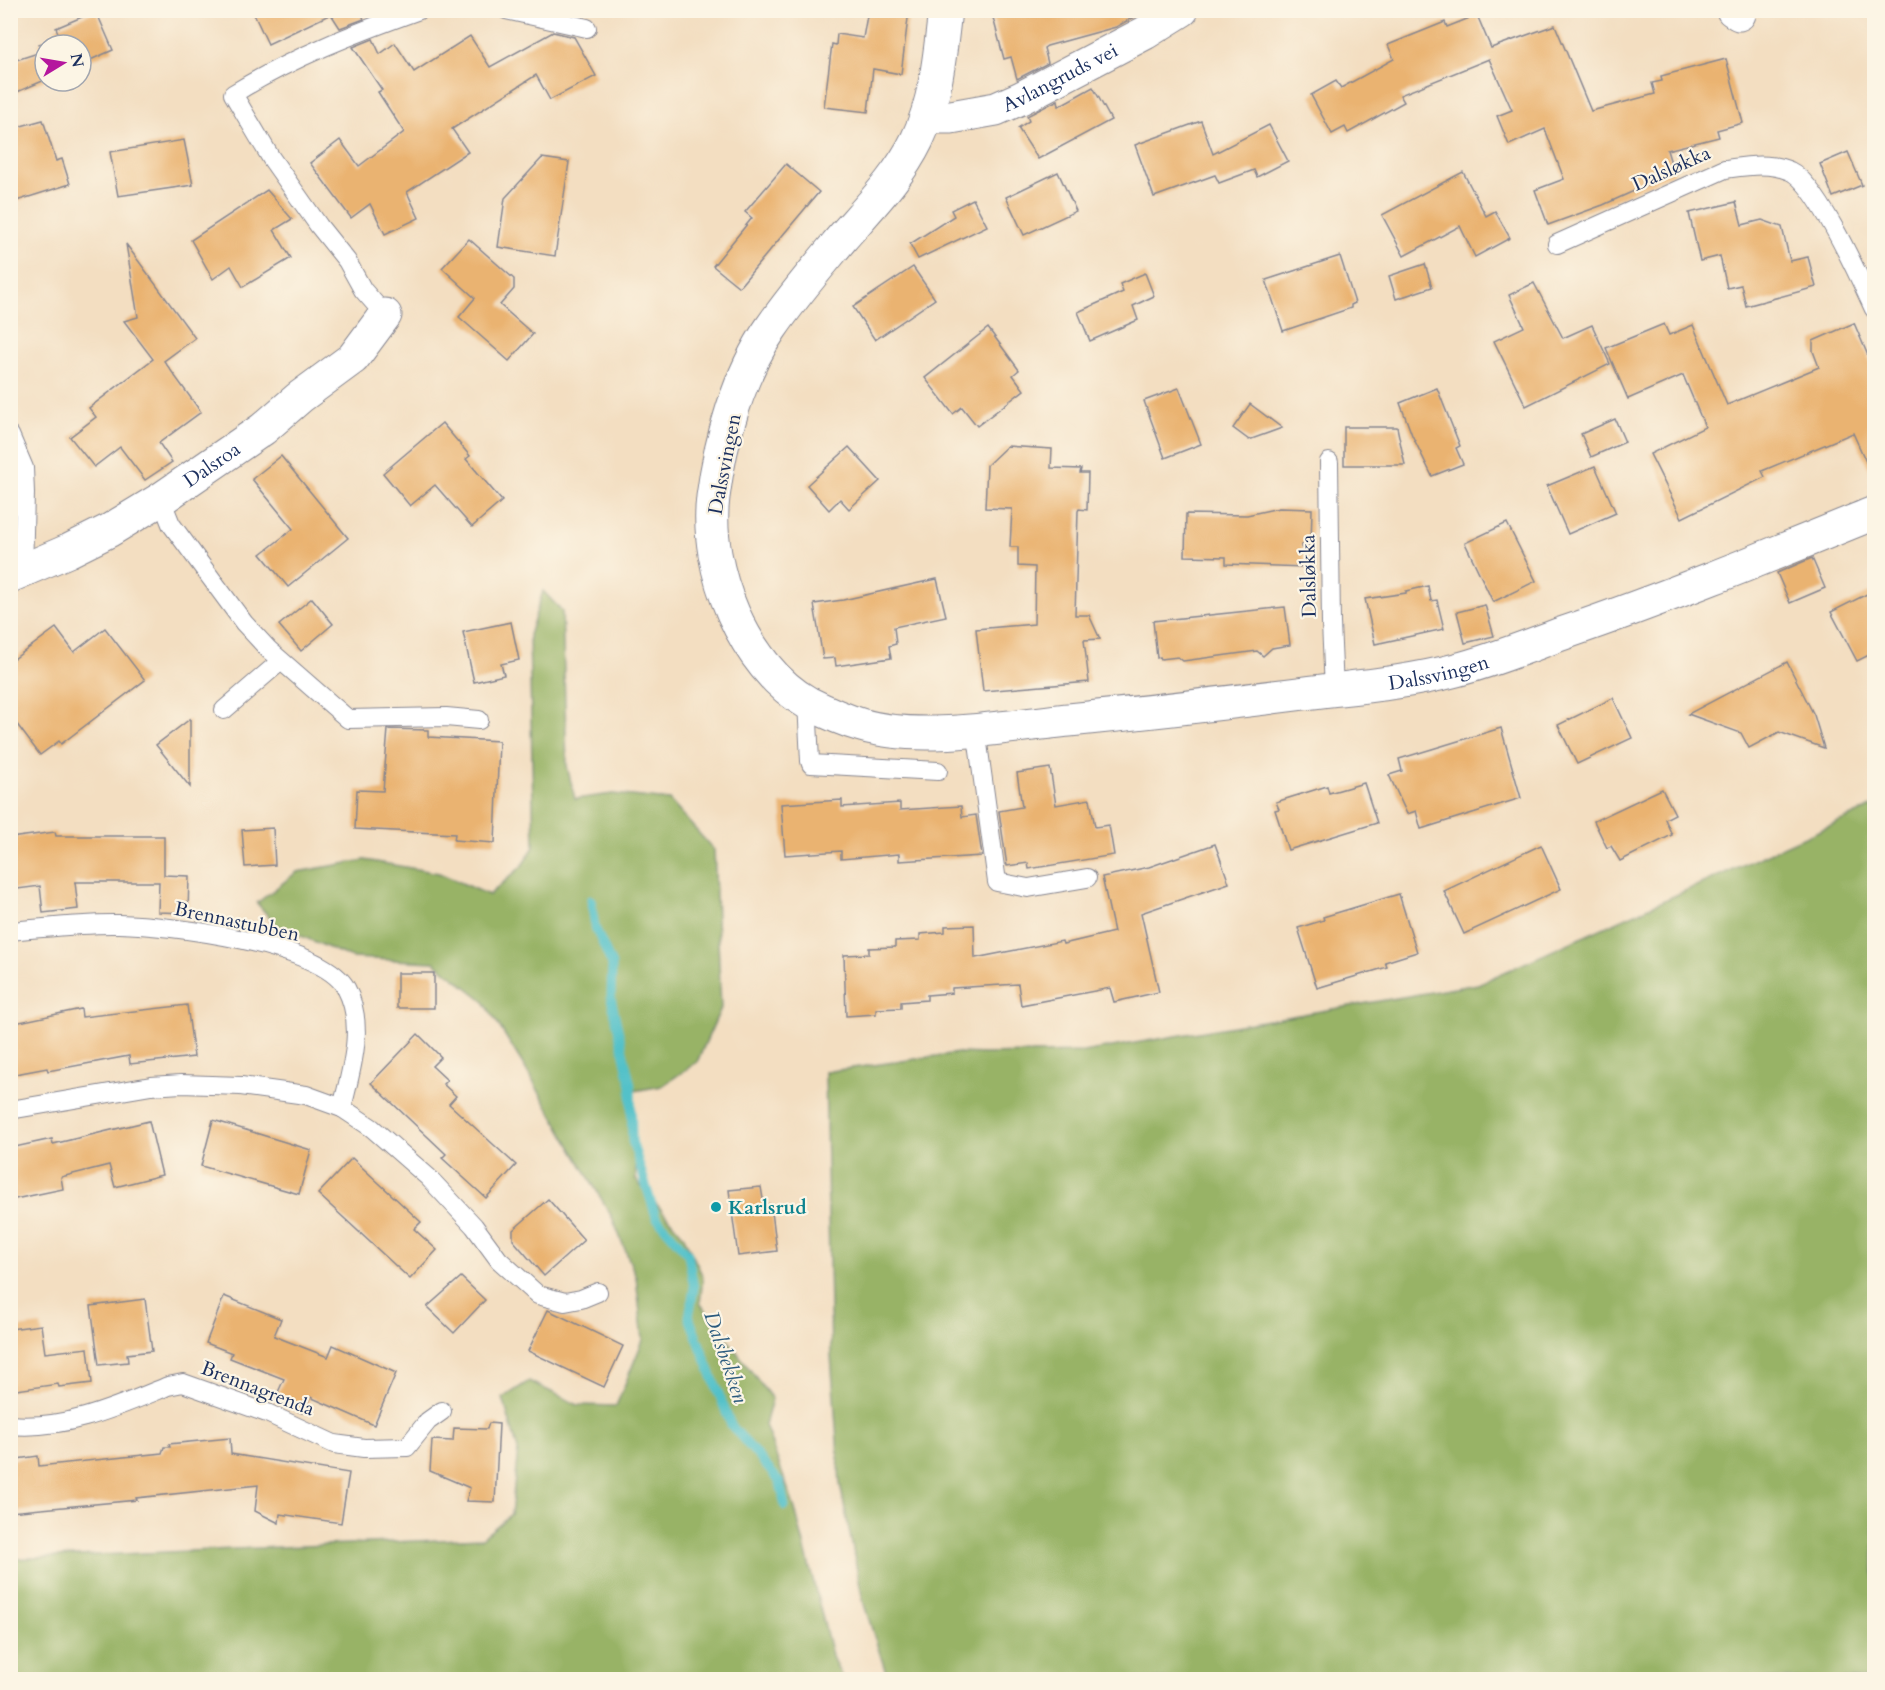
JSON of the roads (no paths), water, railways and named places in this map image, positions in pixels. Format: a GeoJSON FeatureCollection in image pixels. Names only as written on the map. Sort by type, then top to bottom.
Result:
{"type":"FeatureCollection","features":[{"type":"Feature","properties":{"kind":"street","name":"Dalssvingen"},"geometry":{"type":"LineString","coordinates":[[945,10],[940,55],[927,117],[916,143],[902,168],[821,263],[769,330],[748,368],[726,432],[713,499],[711,540],[718,573],[731,609],[761,662],[782,683],[807,702],[858,724],[892,732],[976,729],[1173,710],[1389,683],[1457,670],[1637,607],[1875,513]]}},
{"type":"Feature","properties":{"kind":"street","name":"Avlangruds vei"},"geometry":{"type":"LineString","coordinates":[[927,117],[951,117],[996,109],[1114,50],[1182,10]]}},
{"type":"Feature","properties":{"kind":"street","name":"Dalsroa"},"geometry":{"type":"LineString","coordinates":[[17,574],[110,530],[161,499],[263,429],[300,397],[353,358],[385,315]]}},
{"type":"Feature","properties":{"kind":"lane"},"geometry":{"type":"LineString","coordinates":[[385,315],[363,290],[347,261],[271,158],[233,94],[267,73],[321,48],[419,10]]}},
{"type":"Feature","properties":{"kind":"lane"},"geometry":{"type":"LineString","coordinates":[[506,10],[586,28]]}},
{"type":"Feature","properties":{"kind":"lane","name":"Dalsløkka"},"geometry":{"type":"LineString","coordinates":[[1557,244],[1725,169],[1753,165],[1780,168],[1801,178],[1808,188],[1834,228],[1875,309]]}},
{"type":"Feature","properties":{"kind":"lane"},"geometry":{"type":"LineString","coordinates":[[10,435],[24,468],[26,493],[17,574]]}},
{"type":"Feature","properties":{"kind":"lane","name":"Dalsløkka"},"geometry":{"type":"LineString","coordinates":[[1329,462],[1334,690]]}},
{"type":"Feature","properties":{"kind":"lane"},"geometry":{"type":"LineString","coordinates":[[161,499],[171,524],[244,623],[269,650],[348,719],[446,717],[479,720]]}},
{"type":"Feature","properties":{"kind":"lane"},"geometry":{"type":"LineString","coordinates":[[224,710],[275,666]]}},
{"type":"Feature","properties":{"kind":"lane"},"geometry":{"type":"LineString","coordinates":[[807,702],[811,764],[938,771]]}},
{"type":"Feature","properties":{"kind":"lane"},"geometry":{"type":"LineString","coordinates":[[976,729],[997,882],[1028,888],[1087,878]]}},
{"type":"Feature","properties":{"kind":"lane","name":"Brennastubben"},"geometry":{"type":"LineString","coordinates":[[10,931],[82,924],[120,924],[193,930],[273,947],[307,959],[330,972],[345,987],[354,1011],[356,1036],[342,1108]]}},
{"type":"Feature","properties":{"kind":"lane"},"geometry":{"type":"LineString","coordinates":[[10,1110],[151,1086],[181,1084],[242,1086],[306,1095],[342,1108],[372,1128],[428,1177],[474,1227],[499,1260],[538,1295],[565,1302],[598,1292]]}},
{"type":"Feature","properties":{"kind":"lane","name":"Brennagrenda"},"geometry":{"type":"LineString","coordinates":[[10,1425],[45,1425],[78,1420],[168,1386],[183,1383],[267,1413],[334,1444],[364,1448],[406,1447],[428,1421],[442,1411]]}},
{"type":"Feature","properties":{"kind":"waterway","name":"Dalsbekken"},"geometry":{"type":"LineString","coordinates":[[591,900],[595,927],[612,965],[611,998],[631,1086],[632,1141],[656,1217],[688,1254],[694,1288],[689,1317],[731,1425],[780,1482],[785,1506]]}},
{"type":"Feature","properties":{"kind":"place","name":"Karlsrud"},"geometry":{"type":"Point","coordinates":[716,1207]}}]}
